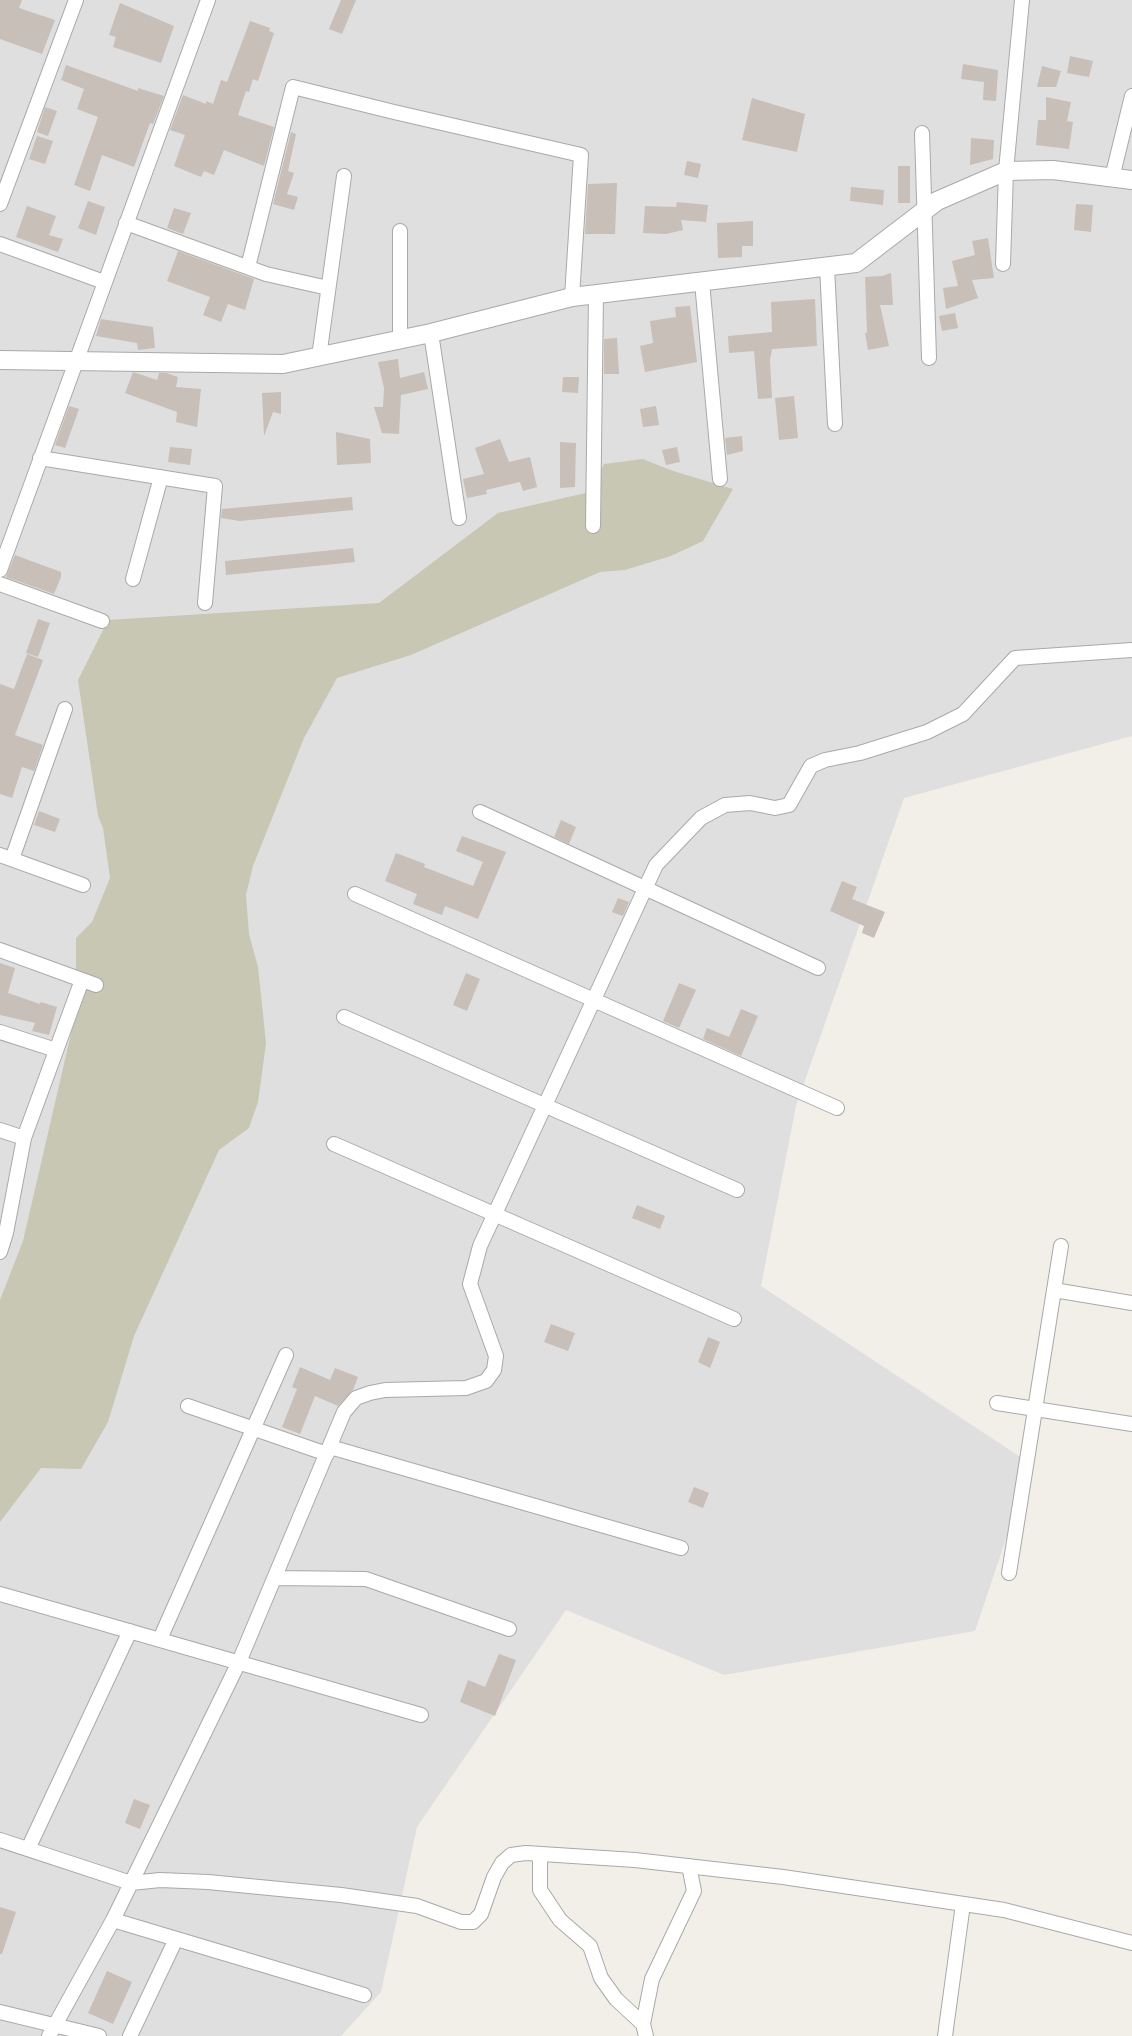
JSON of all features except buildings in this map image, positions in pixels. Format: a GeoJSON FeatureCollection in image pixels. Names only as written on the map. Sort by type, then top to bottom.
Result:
{"type":"FeatureCollection","features":[{"type":"Feature","properties":{"kind":"street"},"geometry":{"type":"LineString","coordinates":[[0,204],[76,0]]}},
{"type":"Feature","properties":{"kind":"street"},"geometry":{"type":"LineString","coordinates":[[0,570],[208,0]]}},
{"type":"Feature","properties":{"kind":"street"},"geometry":{"type":"LineString","coordinates":[[1003,264],[1006,170],[1022,0]]}},
{"type":"Feature","properties":{"kind":"street"},"geometry":{"type":"LineString","coordinates":[[248,267],[293,87],[581,154],[572,297]]}},
{"type":"Feature","properties":{"kind":"street"},"geometry":{"type":"LineString","coordinates":[[1112,178],[1132,96]]}},
{"type":"Feature","properties":{"kind":"street"},"geometry":{"type":"LineString","coordinates":[[922,133],[928,358]]}},
{"type":"Feature","properties":{"kind":"street"},"geometry":{"type":"LineString","coordinates":[[0,360],[283,364],[431,333],[572,297],[856,263],[937,200],[1006,170],[1053,170],[1132,180]]}},
{"type":"Feature","properties":{"kind":"street"},"geometry":{"type":"LineString","coordinates":[[318,357],[344,176]]}},
{"type":"Feature","properties":{"kind":"street"},"geometry":{"type":"LineString","coordinates":[[126,223],[266,274],[328,288]]}},
{"type":"Feature","properties":{"kind":"street"},"geometry":{"type":"LineString","coordinates":[[400,231],[400,340]]}},
{"type":"Feature","properties":{"kind":"street"},"geometry":{"type":"LineString","coordinates":[[0,244],[104,282]]}},
{"type":"Feature","properties":{"kind":"street"},"geometry":{"type":"LineString","coordinates":[[827,266],[835,424]]}},
{"type":"Feature","properties":{"kind":"street"},"geometry":{"type":"LineString","coordinates":[[702,282],[720,479]]}},
{"type":"Feature","properties":{"kind":"street"},"geometry":{"type":"LineString","coordinates":[[593,526],[596,294]]}},
{"type":"Feature","properties":{"kind":"street"},"geometry":{"type":"LineString","coordinates":[[431,333],[459,518]]}},
{"type":"Feature","properties":{"kind":"street"},"geometry":{"type":"LineString","coordinates":[[40,458],[215,486],[205,603]]}},
{"type":"Feature","properties":{"kind":"street"},"geometry":{"type":"LineString","coordinates":[[133,579],[161,478]]}},
{"type":"Feature","properties":{"kind":"street"},"geometry":{"type":"LineString","coordinates":[[0,584],[102,621]]}},
{"type":"Feature","properties":{"kind":"street"},"geometry":{"type":"LineString","coordinates":[[51,2031],[113,1920],[239,1662],[344,1412],[356,1398],[385,1390],[466,1388],[486,1381],[494,1370],[496,1356],[470,1284],[480,1246],[656,865],[701,818],[726,805],[750,803],[775,808],[789,806],[811,766],[825,760],[860,753],[927,732],[963,714],[1015,658],[1132,650]]}},
{"type":"Feature","properties":{"kind":"street"},"geometry":{"type":"LineString","coordinates":[[65,709],[6,857],[83,885]]}},
{"type":"Feature","properties":{"kind":"street"},"geometry":{"type":"LineString","coordinates":[[480,812],[818,968]]}},
{"type":"Feature","properties":{"kind":"street"},"geometry":{"type":"LineString","coordinates":[[355,894],[837,1108]]}},
{"type":"Feature","properties":{"kind":"street"},"geometry":{"type":"LineString","coordinates":[[0,950],[96,985]]}},
{"type":"Feature","properties":{"kind":"street"},"geometry":{"type":"LineString","coordinates":[[0,1252],[24,1138],[82,980]]}},
{"type":"Feature","properties":{"kind":"street"},"geometry":{"type":"LineString","coordinates":[[344,1017],[737,1190]]}},
{"type":"Feature","properties":{"kind":"street"},"geometry":{"type":"LineString","coordinates":[[0,1032],[56,1050]]}},
{"type":"Feature","properties":{"kind":"street"},"geometry":{"type":"LineString","coordinates":[[0,1130],[24,1138]]}},
{"type":"Feature","properties":{"kind":"street"},"geometry":{"type":"LineString","coordinates":[[334,1144],[734,1319]]}},
{"type":"Feature","properties":{"kind":"street"},"geometry":{"type":"LineString","coordinates":[[1009,1573],[1061,1246]]}},
{"type":"Feature","properties":{"kind":"street"},"geometry":{"type":"LineString","coordinates":[[1054,1290],[1132,1303]]}},
{"type":"Feature","properties":{"kind":"street"},"geometry":{"type":"LineString","coordinates":[[160,1640],[286,1355]]}},
{"type":"Feature","properties":{"kind":"street"},"geometry":{"type":"LineString","coordinates":[[997,1403],[1132,1424]]}},
{"type":"Feature","properties":{"kind":"street"},"geometry":{"type":"LineString","coordinates":[[188,1406],[328,1450],[681,1548]]}},
{"type":"Feature","properties":{"kind":"street"},"geometry":{"type":"LineString","coordinates":[[275,1578],[366,1579],[509,1629]]}},
{"type":"Feature","properties":{"kind":"street"},"geometry":{"type":"LineString","coordinates":[[0,1594],[421,1715]]}},
{"type":"Feature","properties":{"kind":"street"},"geometry":{"type":"LineString","coordinates":[[28,1849],[130,1631]]}},
{"type":"Feature","properties":{"kind":"street"},"geometry":{"type":"LineString","coordinates":[[0,1840],[131,1883],[160,1880],[208,1882],[341,1895],[417,1906],[460,1922],[473,1922],[481,1914],[494,1877],[502,1863],[511,1855],[540,1854],[635,1860],[783,1876],[1004,1910],[1132,1943]]}},
{"type":"Feature","properties":{"kind":"street"},"geometry":{"type":"LineString","coordinates":[[540,1854],[540,1890],[560,1920],[590,1946],[601,1978],[616,1999],[644,2030]]}},
{"type":"Feature","properties":{"kind":"street"},"geometry":{"type":"LineString","coordinates":[[644,2030],[652,1979],[694,1891],[689,1866]]}},
{"type":"Feature","properties":{"kind":"street"},"geometry":{"type":"LineString","coordinates":[[945,2036],[963,1904]]}},
{"type":"Feature","properties":{"kind":"street"},"geometry":{"type":"LineString","coordinates":[[113,1920],[364,1995]]}},
{"type":"Feature","properties":{"kind":"street"},"geometry":{"type":"LineString","coordinates":[[130,2036],[176,1939]]}},
{"type":"Feature","properties":{"kind":"street"},"geometry":{"type":"LineString","coordinates":[[0,2012],[51,2031],[99,2036]]}},
{"type":"Feature","properties":{"kind":"shaded area"},"geometry":{"type":"Polygon","coordinates":[[[0,0],[1132,0],[1132,736],[904,798],[796,1106],[761,1286],[1031,1464],[975,1631],[724,1675],[566,1610],[417,1827],[381,1992],[341,2036],[0,2036],[0,0]]]}},
{"type":"Feature","properties":{"kind":"shaded area"},"geometry":{"type":"Polygon","coordinates":[[[643,459],[673,471],[733,489],[703,541],[671,556],[625,570],[600,572],[411,655],[337,678],[304,738],[253,866],[246,895],[249,934],[258,967],[266,1043],[258,1102],[249,1128],[219,1150],[134,1336],[108,1422],[81,1469],[41,1468],[0,1522],[0,1300],[23,1241],[76,1012],[76,938],[92,922],[110,878],[103,828],[98,816],[78,680],[108,620],[379,603],[498,513],[590,492],[604,464],[643,459]]]}}]}
